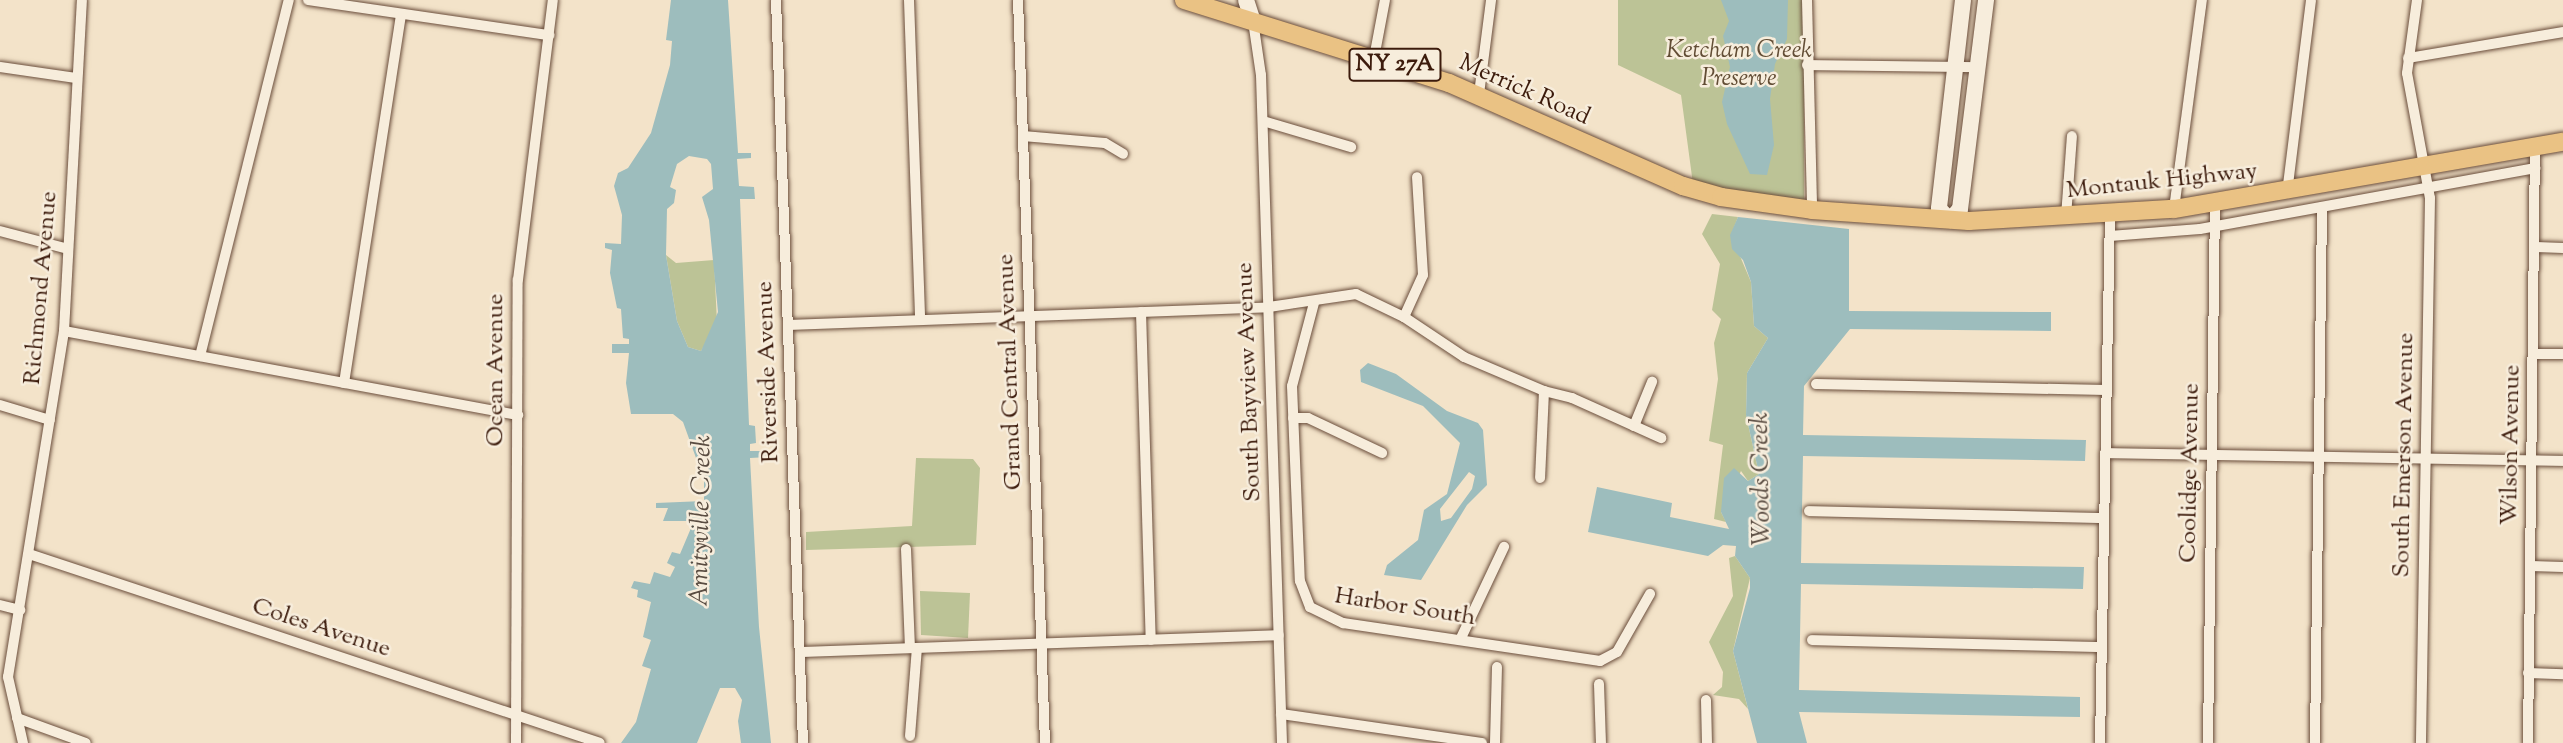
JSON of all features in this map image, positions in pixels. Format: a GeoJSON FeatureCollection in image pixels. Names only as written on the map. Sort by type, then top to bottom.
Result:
{"type":"FeatureCollection","features":[{"type":"Feature","properties":{"kind":"main road","name":"Merrick Road"},"geometry":{"type":"LineString","coordinates":[[1185,0],[1374,58],[1479,94],[1649,173],[1721,197],[1762,204]]}},
{"type":"Feature","properties":{"kind":"main road","name":"Montauk Highway"},"geometry":{"type":"LineString","coordinates":[[1762,204],[1950,220],[2110,214],[2174,209],[2287,193],[2563,142]]}},
{"type":"Feature","properties":{"kind":"street","name":"Richmond Avenue"},"geometry":{"type":"LineString","coordinates":[[23,743],[8,677],[64,331],[82,0]]}},
{"type":"Feature","properties":{"kind":"street"},"geometry":{"type":"LineString","coordinates":[[200,356],[289,0]]}},
{"type":"Feature","properties":{"kind":"street"},"geometry":{"type":"LineString","coordinates":[[308,0],[549,35]]}},
{"type":"Feature","properties":{"kind":"street","name":"Ocean Avenue"},"geometry":{"type":"LineString","coordinates":[[516,743],[518,279],[553,0]]}},
{"type":"Feature","properties":{"kind":"street","name":"Riverside Avenue"},"geometry":{"type":"LineString","coordinates":[[776,0],[803,743]]}},
{"type":"Feature","properties":{"kind":"street"},"geometry":{"type":"LineString","coordinates":[[909,0],[920,320]]}},
{"type":"Feature","properties":{"kind":"street","name":"Grand Central Avenue"},"geometry":{"type":"LineString","coordinates":[[1018,0],[1045,743]]}},
{"type":"Feature","properties":{"kind":"street"},"geometry":{"type":"LineString","coordinates":[[1246,0],[1253,21]]}},
{"type":"Feature","properties":{"kind":"street"},"geometry":{"type":"LineString","coordinates":[[1374,58],[1385,0]]}},
{"type":"Feature","properties":{"kind":"street"},"geometry":{"type":"LineString","coordinates":[[1479,94],[1491,0]]}},
{"type":"Feature","properties":{"kind":"street"},"geometry":{"type":"LineString","coordinates":[[1807,0],[1812,209]]}},
{"type":"Feature","properties":{"kind":"street"},"geometry":{"type":"LineString","coordinates":[[1963,0],[1953,66],[1940,209],[1950,220],[1960,209],[1986,0]]}},
{"type":"Feature","properties":{"kind":"street"},"geometry":{"type":"LineString","coordinates":[[2174,209],[2202,0]]}},
{"type":"Feature","properties":{"kind":"street"},"geometry":{"type":"LineString","coordinates":[[2287,193],[2311,0]]}},
{"type":"Feature","properties":{"kind":"street","name":"South Emerson Avenue"},"geometry":{"type":"LineString","coordinates":[[2417,0],[2408,58],[2429,186],[2421,743]]}},
{"type":"Feature","properties":{"kind":"street"},"geometry":{"type":"LineString","coordinates":[[344,383],[401,14]]}},
{"type":"Feature","properties":{"kind":"street","name":"South Bayview Avenue"},"geometry":{"type":"LineString","coordinates":[[1253,21],[1258,43],[1263,121],[1282,743]]}},
{"type":"Feature","properties":{"kind":"street"},"geometry":{"type":"LineString","coordinates":[[2408,58],[2563,32]]}},
{"type":"Feature","properties":{"kind":"street"},"geometry":{"type":"LineString","coordinates":[[1807,65],[1978,67]]}},
{"type":"Feature","properties":{"kind":"street"},"geometry":{"type":"LineString","coordinates":[[0,67],[76,78]]}},
{"type":"Feature","properties":{"kind":"street"},"geometry":{"type":"LineString","coordinates":[[1263,121],[1351,147]]}},
{"type":"Feature","properties":{"kind":"street"},"geometry":{"type":"LineString","coordinates":[[1023,136],[1105,143],[1123,154]]}},
{"type":"Feature","properties":{"kind":"street"},"geometry":{"type":"LineString","coordinates":[[2066,217],[2072,136]]}},
{"type":"Feature","properties":{"kind":"street","name":"Wilson Avenue"},"geometry":{"type":"LineString","coordinates":[[2528,743],[2536,247],[2535,147]]}},
{"type":"Feature","properties":{"kind":"street"},"geometry":{"type":"LineString","coordinates":[[2109,236],[2215,226],[2535,167]]}},
{"type":"Feature","properties":{"kind":"street"},"geometry":{"type":"LineString","coordinates":[[1404,317],[1415,300],[1423,275],[1417,177]]}},
{"type":"Feature","properties":{"kind":"street","name":"Coolidge Avenue"},"geometry":{"type":"LineString","coordinates":[[2208,743],[2215,204]]}},
{"type":"Feature","properties":{"kind":"street"},"geometry":{"type":"LineString","coordinates":[[2315,743],[2322,207]]}},
{"type":"Feature","properties":{"kind":"street"},"geometry":{"type":"LineString","coordinates":[[2100,743],[2110,214]]}},
{"type":"Feature","properties":{"kind":"street"},"geometry":{"type":"LineString","coordinates":[[0,231],[68,249]]}},
{"type":"Feature","properties":{"kind":"street"},"geometry":{"type":"LineString","coordinates":[[2536,247],[2563,248]]}},
{"type":"Feature","properties":{"kind":"street"},"geometry":{"type":"LineString","coordinates":[[788,325],[1269,307],[1314,303],[1329,295],[1356,294],[1404,317],[1464,357],[1544,391],[1572,398],[1661,438]]}},
{"type":"Feature","properties":{"kind":"street","name":"Harbor South"},"geometry":{"type":"LineString","coordinates":[[1314,303],[1294,368],[1293,418],[1300,581],[1310,607],[1330,620],[1609,659],[1650,594]]}},
{"type":"Feature","properties":{"kind":"street"},"geometry":{"type":"LineString","coordinates":[[1141,312],[1151,640]]}},
{"type":"Feature","properties":{"kind":"street"},"geometry":{"type":"LineString","coordinates":[[64,331],[518,415]]}},
{"type":"Feature","properties":{"kind":"street"},"geometry":{"type":"LineString","coordinates":[[2534,354],[2563,354]]}},
{"type":"Feature","properties":{"kind":"street"},"geometry":{"type":"LineString","coordinates":[[1634,426],[1652,382]]}},
{"type":"Feature","properties":{"kind":"street"},"geometry":{"type":"LineString","coordinates":[[1816,384],[2106,390]]}},
{"type":"Feature","properties":{"kind":"street"},"geometry":{"type":"LineString","coordinates":[[1540,478],[1544,391]]}},
{"type":"Feature","properties":{"kind":"street"},"geometry":{"type":"LineString","coordinates":[[0,405],[50,420]]}},
{"type":"Feature","properties":{"kind":"street"},"geometry":{"type":"LineString","coordinates":[[1293,418],[1308,418],[1381,453]]}},
{"type":"Feature","properties":{"kind":"street"},"geometry":{"type":"LineString","coordinates":[[2105,453],[2563,461]]}},
{"type":"Feature","properties":{"kind":"street"},"geometry":{"type":"LineString","coordinates":[[1809,511],[2104,518]]}},
{"type":"Feature","properties":{"kind":"street"},"geometry":{"type":"LineString","coordinates":[[1461,638],[1504,547]]}},
{"type":"Feature","properties":{"kind":"street"},"geometry":{"type":"LineString","coordinates":[[906,549],[914,648],[910,736]]}},
{"type":"Feature","properties":{"kind":"street","name":"Coles Avenue"},"geometry":{"type":"LineString","coordinates":[[29,554],[600,743]]}},
{"type":"Feature","properties":{"kind":"street"},"geometry":{"type":"LineString","coordinates":[[2531,566],[2563,567]]}},
{"type":"Feature","properties":{"kind":"street"},"geometry":{"type":"LineString","coordinates":[[0,605],[20,610]]}},
{"type":"Feature","properties":{"kind":"street"},"geometry":{"type":"LineString","coordinates":[[800,652],[1279,635]]}},
{"type":"Feature","properties":{"kind":"street"},"geometry":{"type":"LineString","coordinates":[[1812,640],[2102,647]]}},
{"type":"Feature","properties":{"kind":"street"},"geometry":{"type":"LineString","coordinates":[[1495,743],[1497,667]]}},
{"type":"Feature","properties":{"kind":"street"},"geometry":{"type":"LineString","coordinates":[[2528,673],[2563,674]]}},
{"type":"Feature","properties":{"kind":"street"},"geometry":{"type":"LineString","coordinates":[[1599,684],[1601,743]]}},
{"type":"Feature","properties":{"kind":"street"},"geometry":{"type":"LineString","coordinates":[[1706,700],[1707,743]]}},
{"type":"Feature","properties":{"kind":"street"},"geometry":{"type":"LineString","coordinates":[[1281,714],[1482,743]]}},
{"type":"Feature","properties":{"kind":"street"},"geometry":{"type":"LineString","coordinates":[[17,718],[86,743]]}},
{"type":"Feature","properties":{"kind":"green space","name":"Ketcham Creek Preserve"},"geometry":{"type":"Polygon","coordinates":[[[1618,0],[1804,0],[1804,201],[1693,184],[1681,95],[1618,65],[1618,0]]]}},
{"type":"Feature","properties":{"kind":"green space"},"geometry":{"type":"Polygon","coordinates":[[[1712,214],[1738,217],[1731,235],[1751,282],[1754,326],[1768,338],[1747,373],[1746,415],[1759,474],[1748,481],[1741,471],[1721,512],[1726,522],[1714,519],[1723,445],[1709,441],[1718,379],[1714,343],[1721,319],[1712,310],[1720,264],[1702,234],[1712,214]]]}},
{"type":"Feature","properties":{"kind":"green space"},"geometry":{"type":"Polygon","coordinates":[[[666,255],[676,263],[714,260],[717,323],[701,351],[688,347],[677,321],[666,255]]]}},
{"type":"Feature","properties":{"kind":"green space"},"geometry":{"type":"Polygon","coordinates":[[[916,458],[973,459],[980,468],[976,545],[806,550],[806,532],[912,526],[916,458]]]}},
{"type":"Feature","properties":{"kind":"green space"},"geometry":{"type":"Polygon","coordinates":[[[1735,556],[1750,578],[1733,651],[1748,709],[1739,699],[1713,695],[1722,687],[1723,672],[1709,642],[1733,596],[1729,558],[1735,556]]]}},
{"type":"Feature","properties":{"kind":"green space"},"geometry":{"type":"Polygon","coordinates":[[[920,591],[970,593],[968,638],[921,635],[920,591]]]}},
{"type":"Feature","properties":{"kind":"water","name":"Amityville Creek"},"geometry":{"type":"Polygon","coordinates":[[[671,0],[728,0],[738,153],[751,153],[751,158],[737,159],[739,186],[754,187],[755,199],[740,199],[749,425],[755,426],[756,443],[750,444],[750,451],[767,451],[768,457],[750,458],[759,627],[771,743],[741,743],[738,721],[742,700],[735,688],[720,688],[697,743],[621,743],[636,722],[651,669],[642,666],[651,640],[643,637],[651,602],[637,597],[638,590],[631,588],[634,581],[650,584],[654,572],[670,577],[675,567],[667,563],[672,552],[680,554],[694,521],[663,521],[668,508],[656,508],[656,503],[704,501],[704,480],[683,422],[673,414],[631,414],[626,383],[629,353],[612,353],[612,344],[629,344],[629,339],[623,338],[621,309],[617,308],[610,273],[612,250],[605,248],[605,243],[621,244],[622,215],[614,186],[618,173],[628,168],[651,133],[670,65],[672,41],[666,40],[671,0]],[[689,156],[677,164],[670,187],[676,190],[674,203],[667,209],[666,255],[677,321],[688,347],[701,351],[718,312],[709,220],[702,197],[713,189],[711,164],[707,159],[689,156]]]}},
{"type":"Feature","properties":{"kind":"water"},"geometry":{"type":"Polygon","coordinates":[[[1721,0],[1788,0],[1787,39],[1775,64],[1770,99],[1774,145],[1767,175],[1750,174],[1727,124],[1722,102],[1730,67],[1723,36],[1729,21],[1721,0]]]}},
{"type":"Feature","properties":{"kind":"water","name":"Woods Creek"},"geometry":{"type":"Polygon","coordinates":[[[1738,217],[1849,229],[1849,311],[2051,312],[2051,331],[1850,329],[1804,386],[1803,435],[2086,440],[2085,461],[1803,456],[1801,563],[2084,567],[2083,589],[1801,584],[1799,690],[2080,697],[2080,717],[1799,712],[1807,743],[1757,743],[1733,651],[1750,588],[1750,578],[1735,556],[1736,546],[1723,545],[1708,556],[1588,532],[1597,487],[1672,503],[1670,517],[1729,529],[1721,512],[1724,478],[1734,468],[1748,481],[1759,474],[1746,415],[1747,373],[1768,338],[1754,326],[1751,282],[1743,260],[1732,249],[1730,235],[1738,217]]]}},
{"type":"Feature","properties":{"kind":"water"},"geometry":{"type":"Polygon","coordinates":[[[1368,363],[1396,374],[1447,411],[1478,423],[1483,430],[1487,485],[1467,505],[1421,580],[1384,575],[1387,565],[1418,540],[1424,510],[1447,494],[1460,443],[1423,406],[1361,382],[1360,370],[1368,363]],[[1469,472],[1440,509],[1441,521],[1451,518],[1472,489],[1475,476],[1469,472]]]}}]}
